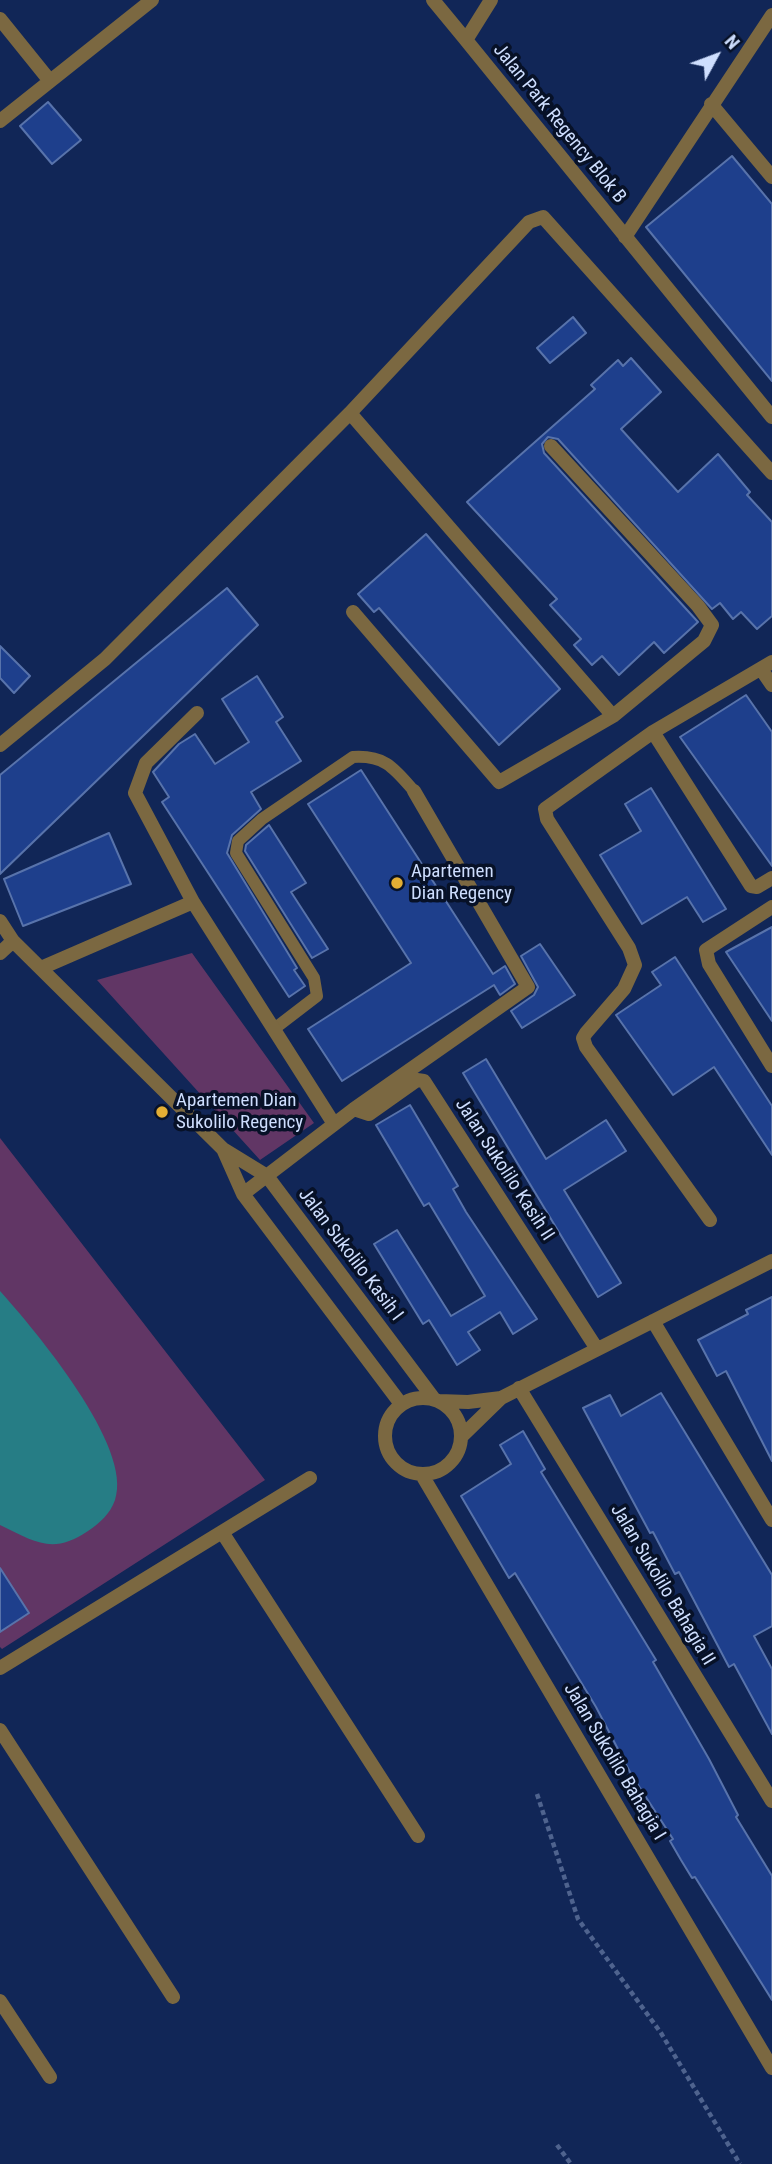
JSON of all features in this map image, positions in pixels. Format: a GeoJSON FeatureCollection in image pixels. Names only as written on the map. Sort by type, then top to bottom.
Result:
{"type":"FeatureCollection","features":[{"type":"Feature","properties":{"kind":"street"},"geometry":{"type":"LineString","coordinates":[[0,121],[152,0]]}},
{"type":"Feature","properties":{"kind":"street"},"geometry":{"type":"LineString","coordinates":[[433,0],[466,40]]}},
{"type":"Feature","properties":{"kind":"street","name":"Jalan Park Regency Blok B"},"geometry":{"type":"LineString","coordinates":[[491,0],[466,40],[772,417]]}},
{"type":"Feature","properties":{"kind":"street"},"geometry":{"type":"LineString","coordinates":[[625,237],[772,15]]}},
{"type":"Feature","properties":{"kind":"street"},"geometry":{"type":"LineString","coordinates":[[0,19],[50,82]]}},
{"type":"Feature","properties":{"kind":"street"},"geometry":{"type":"LineString","coordinates":[[711,104],[772,177]]}},
{"type":"Feature","properties":{"kind":"street"},"geometry":{"type":"LineString","coordinates":[[0,745],[105,659],[351,413],[528,222],[544,217],[772,473]]}},
{"type":"Feature","properties":{"kind":"street"},"geometry":{"type":"LineString","coordinates":[[351,413],[613,716]]}},
{"type":"Feature","properties":{"kind":"street"},"geometry":{"type":"LineString","coordinates":[[353,612],[499,782],[613,716],[704,641],[712,625],[551,446]]}},
{"type":"Feature","properties":{"kind":"street"},"geometry":{"type":"LineString","coordinates":[[710,1220],[586,1047],[583,1038],[586,1032],[624,989],[634,971],[634,958],[545,814],[548,804],[653,732],[766,665],[772,685]]}},
{"type":"Feature","properties":{"kind":"street"},"geometry":{"type":"LineString","coordinates":[[197,713],[146,763],[138,778],[135,793],[193,902],[334,1124]]}},
{"type":"Feature","properties":{"kind":"street"},"geometry":{"type":"LineString","coordinates":[[653,732],[751,886],[757,887],[772,878]]}},
{"type":"Feature","properties":{"kind":"street","name":"Jalan Sukolilo Kasih II"},"geometry":{"type":"LineString","coordinates":[[243,1194],[354,1109],[528,985],[414,791]]}},
{"type":"Feature","properties":{"kind":"street"},"geometry":{"type":"LineString","coordinates":[[41,968],[193,902]]}},
{"type":"Feature","properties":{"kind":"street"},"geometry":{"type":"LineString","coordinates":[[772,907],[709,945],[706,950],[709,964],[772,1066]]}},
{"type":"Feature","properties":{"kind":"street","name":"Jalan Sukolilo Kasih I"},"geometry":{"type":"LineString","coordinates":[[0,921],[13,941],[223,1149],[267,1176],[436,1400],[449,1407],[459,1420],[462,1436]]}},
{"type":"Feature","properties":{"kind":"street"},"geometry":{"type":"LineString","coordinates":[[0,953],[13,941]]}},
{"type":"Feature","properties":{"kind":"street","name":"Jalan Sukolilo Kasih II"},"geometry":{"type":"LineString","coordinates":[[354,1109],[369,1114],[417,1080],[424,1081],[597,1349]]}},
{"type":"Feature","properties":{"kind":"street","name":"Jalan Sukolilo Kasih I"},"geometry":{"type":"LineString","coordinates":[[223,1149],[243,1194],[401,1404]]}},
{"type":"Feature","properties":{"kind":"street"},"geometry":{"type":"LineString","coordinates":[[501,1398],[468,1402],[416,1398],[401,1404],[390,1415],[385,1431],[386,1447],[400,1466],[422,1475],[437,1472],[450,1464],[459,1451],[462,1436],[501,1398],[772,1261]]}},
{"type":"Feature","properties":{"kind":"street"},"geometry":{"type":"LineString","coordinates":[[653,1321],[772,1520]]}},
{"type":"Feature","properties":{"kind":"street","name":"Jalan Sukolilo Bahagia II"},"geometry":{"type":"LineString","coordinates":[[519,1388],[772,1801]]}},
{"type":"Feature","properties":{"kind":"street","name":"Jalan Sukolilo Bahagia I"},"geometry":{"type":"LineString","coordinates":[[422,1475],[772,2068]]}},
{"type":"Feature","properties":{"kind":"street"},"geometry":{"type":"LineString","coordinates":[[0,1668],[310,1478]]}},
{"type":"Feature","properties":{"kind":"street"},"geometry":{"type":"LineString","coordinates":[[222,1532],[418,1836]]}},
{"type":"Feature","properties":{"kind":"street"},"geometry":{"type":"LineString","coordinates":[[0,1730],[173,1997]]}},
{"type":"Feature","properties":{"kind":"street"},"geometry":{"type":"LineString","coordinates":[[0,2001],[50,2077]]}},
{"type":"Feature","properties":{"kind":"lane"},"geometry":{"type":"LineString","coordinates":[[274,1029],[317,996],[314,978],[236,853],[238,841],[262,819],[353,757],[371,756],[392,766],[414,791]]}},
{"type":"Feature","properties":{"kind":"path"},"geometry":{"type":"LineString","coordinates":[[537,1794],[578,1919],[661,2033],[740,2164]]}},
{"type":"Feature","properties":{"kind":"path"},"geometry":{"type":"LineString","coordinates":[[556,2145],[571,2164]]}},
{"type":"Feature","properties":{"kind":"shaded area"},"geometry":{"type":"Polygon","coordinates":[[[192,953],[314,1123],[260,1160],[97,980],[192,953]]]}},
{"type":"Feature","properties":{"kind":"shaded area"},"geometry":{"type":"Polygon","coordinates":[[[0,1138],[265,1480],[2,1649],[0,1647],[0,1138]]]}},
{"type":"Feature","properties":{"kind":"shaded area"},"geometry":{"type":"Polygon","coordinates":[[[0,1291],[35,1332],[77,1390],[110,1450],[117,1477],[115,1500],[107,1514],[88,1531],[64,1543],[34,1541],[0,1525],[0,1291]]]}},
{"type":"Feature","properties":{"kind":"building"},"geometry":{"type":"Polygon","coordinates":[[[48,102],[81,140],[52,164],[20,126],[48,102]]]}},
{"type":"Feature","properties":{"kind":"building"},"geometry":{"type":"Polygon","coordinates":[[[732,156],[772,204],[772,381],[646,227],[732,156]]]}},
{"type":"Feature","properties":{"kind":"building"},"geometry":{"type":"Polygon","coordinates":[[[573,317],[586,333],[550,363],[537,348],[573,317]]]}},
{"type":"Feature","properties":{"kind":"building"},"geometry":{"type":"Polygon","coordinates":[[[631,358],[661,392],[621,429],[678,492],[718,454],[750,492],[747,495],[772,522],[772,616],[757,629],[741,612],[733,619],[720,603],[712,609],[558,439],[548,437],[542,444],[544,453],[698,622],[664,653],[654,642],[619,675],[602,656],[592,665],[574,645],[581,639],[550,605],[557,599],[467,502],[595,389],[591,385],[618,360],[623,366],[631,358]]]}},
{"type":"Feature","properties":{"kind":"building"},"geometry":{"type":"Polygon","coordinates":[[[426,534],[560,689],[499,745],[379,608],[374,612],[358,594],[426,534]]]}},
{"type":"Feature","properties":{"kind":"building"},"geometry":{"type":"Polygon","coordinates":[[[227,588],[258,625],[0,874],[0,775],[227,588]]]}},
{"type":"Feature","properties":{"kind":"building"},"geometry":{"type":"Polygon","coordinates":[[[0,646],[30,676],[14,693],[0,678],[0,646]]]}},
{"type":"Feature","properties":{"kind":"building"},"geometry":{"type":"Polygon","coordinates":[[[257,676],[283,717],[276,722],[301,761],[251,792],[261,809],[232,835],[227,853],[297,968],[294,970],[305,986],[289,997],[162,802],[169,797],[153,772],[179,744],[195,734],[215,764],[249,742],[222,699],[257,676]]]}},
{"type":"Feature","properties":{"kind":"building"},"geometry":{"type":"Polygon","coordinates":[[[746,695],[772,732],[772,866],[680,737],[746,695]]]}},
{"type":"Feature","properties":{"kind":"building","name":"Apartemen Dian Regency"},"geometry":{"type":"Polygon","coordinates":[[[361,770],[493,974],[505,966],[515,984],[500,995],[494,985],[342,1081],[308,1029],[411,963],[308,804],[361,770]]]}},
{"type":"Feature","properties":{"kind":"building"},"geometry":{"type":"Polygon","coordinates":[[[651,788],[726,909],[703,922],[687,897],[642,924],[600,855],[641,831],[625,804],[651,788]]]}},
{"type":"Feature","properties":{"kind":"building"},"geometry":{"type":"Polygon","coordinates":[[[269,825],[306,883],[291,892],[328,949],[312,958],[245,851],[246,845],[269,825]]]}},
{"type":"Feature","properties":{"kind":"building"},"geometry":{"type":"Polygon","coordinates":[[[109,833],[131,884],[23,926],[4,879],[109,833]]]}},
{"type":"Feature","properties":{"kind":"building"},"geometry":{"type":"Polygon","coordinates":[[[772,927],[772,1021],[726,952],[772,927]]]}},
{"type":"Feature","properties":{"kind":"building"},"geometry":{"type":"Polygon","coordinates":[[[540,944],[575,995],[522,1028],[511,1011],[534,995],[538,987],[521,956],[540,944]]]}},
{"type":"Feature","properties":{"kind":"building"},"geometry":{"type":"Polygon","coordinates":[[[675,957],[772,1106],[772,1155],[714,1067],[673,1095],[616,1015],[661,985],[652,972],[675,957]]]}},
{"type":"Feature","properties":{"kind":"building"},"geometry":{"type":"Polygon","coordinates":[[[486,1059],[546,1159],[606,1120],[626,1151],[564,1190],[621,1283],[598,1297],[463,1073],[486,1059]]]}},
{"type":"Feature","properties":{"kind":"building"},"geometry":{"type":"Polygon","coordinates":[[[410,1105],[458,1186],[453,1189],[466,1212],[537,1319],[513,1334],[500,1312],[468,1332],[480,1350],[457,1365],[429,1320],[423,1324],[374,1244],[397,1230],[451,1316],[485,1296],[429,1203],[424,1206],[376,1125],[410,1105]]]}},
{"type":"Feature","properties":{"kind":"building"},"geometry":{"type":"Polygon","coordinates":[[[772,1297],[772,1461],[726,1371],[717,1376],[698,1340],[748,1314],[746,1310],[772,1297]]]}},
{"type":"Feature","properties":{"kind":"building"},"geometry":{"type":"Polygon","coordinates":[[[661,1393],[772,1575],[772,1626],[754,1636],[772,1669],[772,1734],[734,1664],[729,1667],[679,1572],[675,1574],[653,1532],[650,1533],[583,1408],[610,1395],[621,1416],[661,1393]]]}},
{"type":"Feature","properties":{"kind":"building"},"geometry":{"type":"Polygon","coordinates":[[[523,1431],[545,1469],[541,1472],[656,1660],[653,1662],[709,1759],[738,1815],[736,1817],[772,1876],[772,2000],[695,1877],[692,1878],[681,1860],[670,1841],[673,1839],[631,1774],[596,1707],[515,1573],[509,1578],[461,1496],[511,1464],[500,1445],[523,1431]]]}},
{"type":"Feature","properties":{"kind":"building"},"geometry":{"type":"Polygon","coordinates":[[[0,1568],[29,1613],[0,1632],[0,1568]]]}},
{"type":"Feature","properties":{"kind":"place","name":"Apartemen Dian Regency"},"geometry":{"type":"Point","coordinates":[397,883]}},
{"type":"Feature","properties":{"kind":"place","name":"Apartemen Dian Sukolilo Regency"},"geometry":{"type":"Point","coordinates":[162,1112]}}]}
